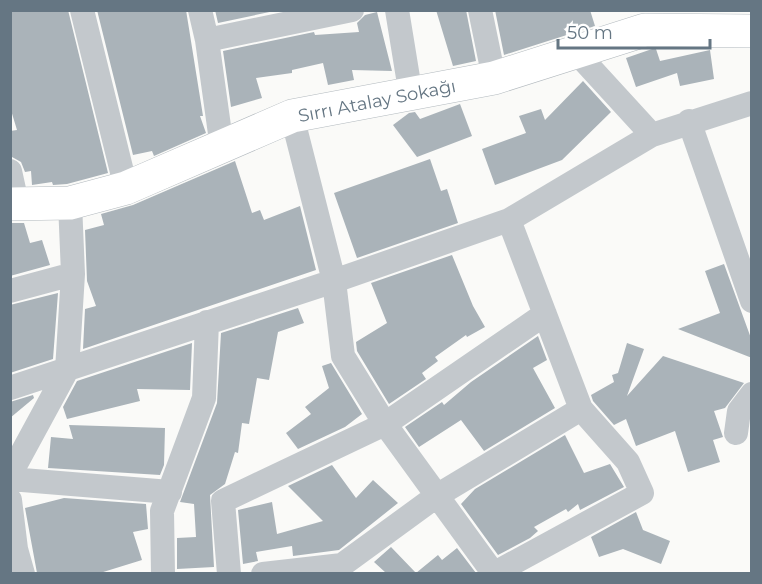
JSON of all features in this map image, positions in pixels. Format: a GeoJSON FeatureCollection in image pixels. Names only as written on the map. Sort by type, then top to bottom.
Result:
{"type":"FeatureCollection","features":[{"type":"Feature","properties":{"kind":"main road","name":"Sırrı Atalay Sokağı"},"geometry":{"type":"LineString","coordinates":[[14,203],[70,204],[126,188],[292,116],[411,96],[494,78],[575,51],[643,20],[745,24]]}},
{"type":"Feature","properties":{"kind":"street"},"geometry":{"type":"LineString","coordinates":[[82,10],[126,188]]}},
{"type":"Feature","properties":{"kind":"street"},"geometry":{"type":"LineString","coordinates":[[200,10],[207,40],[222,148]]}},
{"type":"Feature","properties":{"kind":"street"},"geometry":{"type":"LineString","coordinates":[[207,40],[352,10]]}},
{"type":"Feature","properties":{"kind":"street"},"geometry":{"type":"LineString","coordinates":[[397,10],[411,96]]}},
{"type":"Feature","properties":{"kind":"street"},"geometry":{"type":"LineString","coordinates":[[480,10],[494,78]]}},
{"type":"Feature","properties":{"kind":"street"},"geometry":{"type":"LineString","coordinates":[[575,51],[652,135]]}},
{"type":"Feature","properties":{"kind":"street"},"geometry":{"type":"LineString","coordinates":[[10,388],[334,281],[509,220],[652,135],[689,121],[752,103]]}},
{"type":"Feature","properties":{"kind":"street"},"geometry":{"type":"LineString","coordinates":[[292,116],[334,281],[343,356],[385,424],[494,573],[642,493],[628,462],[581,409],[509,220]]}},
{"type":"Feature","properties":{"kind":"street"},"geometry":{"type":"LineString","coordinates":[[689,121],[752,301]]}},
{"type":"Feature","properties":{"kind":"street"},"geometry":{"type":"LineString","coordinates":[[10,171],[14,203]]}},
{"type":"Feature","properties":{"kind":"street"},"geometry":{"type":"LineString","coordinates":[[70,204],[73,274],[67,370],[10,477],[170,492]]}},
{"type":"Feature","properties":{"kind":"street"},"geometry":{"type":"LineString","coordinates":[[10,291],[73,274]]}},
{"type":"Feature","properties":{"kind":"street"},"geometry":{"type":"LineString","coordinates":[[229,573],[223,501],[385,424],[545,314]]}},
{"type":"Feature","properties":{"kind":"street"},"geometry":{"type":"LineString","coordinates":[[163,573],[162,511],[204,398],[207,322]]}},
{"type":"Feature","properties":{"kind":"street"},"geometry":{"type":"LineString","coordinates":[[736,433],[739,411],[752,394]]}},
{"type":"Feature","properties":{"kind":"street"},"geometry":{"type":"LineString","coordinates":[[263,573],[342,565],[438,495],[581,409]]}},
{"type":"Feature","properties":{"kind":"street"},"geometry":{"type":"LineString","coordinates":[[10,500],[13,550],[23,573]]}},
{"type":"Feature","properties":{"kind":"building"},"geometry":{"type":"Polygon","coordinates":[[[10,10],[68,10],[108,173],[67,184],[53,185],[52,182],[32,185],[31,171],[25,172],[21,162],[12,157],[10,131],[17,130],[10,107],[10,10]]]}},
{"type":"Feature","properties":{"kind":"building"},"geometry":{"type":"Polygon","coordinates":[[[97,10],[186,10],[203,116],[200,116],[206,133],[154,156],[152,151],[133,155],[97,10]]]}},
{"type":"Feature","properties":{"kind":"building"},"geometry":{"type":"Polygon","coordinates":[[[215,10],[279,10],[218,23],[215,10]]]}},
{"type":"Feature","properties":{"kind":"building"},"geometry":{"type":"Polygon","coordinates":[[[436,10],[466,10],[476,61],[453,66],[436,10]]]}},
{"type":"Feature","properties":{"kind":"building"},"geometry":{"type":"Polygon","coordinates":[[[495,10],[590,10],[595,26],[504,55],[495,10]]]}},
{"type":"Feature","properties":{"kind":"building"},"geometry":{"type":"Polygon","coordinates":[[[377,12],[392,71],[352,70],[354,80],[328,85],[323,63],[292,70],[292,73],[256,78],[262,98],[231,107],[223,51],[314,32],[315,35],[359,32],[357,23],[365,15],[377,12]]]}},
{"type":"Feature","properties":{"kind":"building"},"geometry":{"type":"Polygon","coordinates":[[[656,49],[660,61],[710,50],[714,79],[680,86],[677,73],[636,87],[626,58],[656,49]]]}},
{"type":"Feature","properties":{"kind":"building"},"geometry":{"type":"Polygon","coordinates":[[[583,81],[611,112],[562,160],[495,185],[482,149],[526,133],[519,116],[541,109],[545,120],[583,81]]]}},
{"type":"Feature","properties":{"kind":"building"},"geometry":{"type":"Polygon","coordinates":[[[460,104],[472,136],[417,157],[393,125],[409,113],[415,112],[420,119],[460,104]]]}},
{"type":"Feature","properties":{"kind":"building"},"geometry":{"type":"Polygon","coordinates":[[[430,159],[441,191],[447,189],[458,223],[357,258],[334,193],[430,159]]]}},
{"type":"Feature","properties":{"kind":"building"},"geometry":{"type":"Polygon","coordinates":[[[235,161],[252,213],[260,210],[264,220],[300,206],[316,270],[83,349],[85,309],[96,306],[87,281],[85,230],[104,225],[101,214],[133,205],[235,161]]]}},
{"type":"Feature","properties":{"kind":"building"},"geometry":{"type":"Polygon","coordinates":[[[10,223],[24,223],[30,243],[42,240],[50,265],[10,276],[10,223]]]}},
{"type":"Feature","properties":{"kind":"building"},"geometry":{"type":"Polygon","coordinates":[[[452,255],[473,306],[485,327],[467,337],[466,335],[435,357],[438,361],[422,373],[426,379],[389,404],[357,351],[356,342],[387,323],[371,283],[452,255]]]}},
{"type":"Feature","properties":{"kind":"building"},"geometry":{"type":"Polygon","coordinates":[[[724,264],[752,341],[752,358],[678,329],[720,313],[705,271],[724,264]]]}},
{"type":"Feature","properties":{"kind":"building"},"geometry":{"type":"Polygon","coordinates":[[[58,293],[53,359],[10,373],[10,305],[58,293]]]}},
{"type":"Feature","properties":{"kind":"building"},"geometry":{"type":"Polygon","coordinates":[[[298,308],[304,323],[278,332],[269,380],[257,378],[249,424],[242,423],[238,453],[235,452],[225,484],[210,495],[214,567],[177,569],[177,538],[196,537],[194,504],[180,502],[217,403],[221,333],[298,308]]]}},
{"type":"Feature","properties":{"kind":"building"},"geometry":{"type":"Polygon","coordinates":[[[538,336],[547,360],[533,368],[555,408],[484,451],[461,420],[419,447],[405,427],[442,402],[444,405],[471,382],[538,336]]]}},
{"type":"Feature","properties":{"kind":"building"},"geometry":{"type":"Polygon","coordinates":[[[192,343],[190,390],[137,389],[140,401],[67,419],[63,407],[77,381],[192,343]]]}},
{"type":"Feature","properties":{"kind":"building"},"geometry":{"type":"Polygon","coordinates":[[[627,343],[644,349],[627,396],[663,356],[744,383],[725,408],[714,411],[723,437],[713,440],[720,462],[688,472],[675,431],[636,446],[626,419],[614,425],[593,401],[591,395],[614,382],[612,375],[618,373],[627,343]]]}},
{"type":"Feature","properties":{"kind":"building"},"geometry":{"type":"Polygon","coordinates":[[[331,363],[362,414],[345,427],[298,449],[286,433],[311,414],[305,407],[329,388],[322,366],[331,363]]]}},
{"type":"Feature","properties":{"kind":"building"},"geometry":{"type":"Polygon","coordinates":[[[33,395],[34,398],[10,418],[10,402],[33,395]]]}},
{"type":"Feature","properties":{"kind":"building"},"geometry":{"type":"Polygon","coordinates":[[[69,425],[165,428],[164,465],[160,475],[48,468],[51,437],[73,439],[69,425]]]}},
{"type":"Feature","properties":{"kind":"building"},"geometry":{"type":"Polygon","coordinates":[[[565,435],[584,473],[610,464],[624,487],[580,510],[578,504],[568,512],[566,509],[534,527],[538,531],[530,538],[498,555],[461,504],[475,489],[565,435]]]}},
{"type":"Feature","properties":{"kind":"building"},"geometry":{"type":"Polygon","coordinates":[[[332,465],[356,498],[373,480],[398,503],[339,550],[293,556],[292,546],[256,552],[258,561],[243,564],[238,510],[272,502],[277,534],[323,521],[288,486],[332,465]]]}},
{"type":"Feature","properties":{"kind":"building"},"geometry":{"type":"Polygon","coordinates":[[[64,498],[146,504],[148,529],[133,532],[142,560],[100,573],[37,573],[25,508],[64,498]]]}},
{"type":"Feature","properties":{"kind":"building"},"geometry":{"type":"Polygon","coordinates":[[[636,512],[643,530],[670,541],[661,564],[623,549],[599,557],[591,537],[636,512]]]}},
{"type":"Feature","properties":{"kind":"building"},"geometry":{"type":"Polygon","coordinates":[[[391,547],[416,573],[386,573],[374,562],[391,547]]]}},
{"type":"Feature","properties":{"kind":"building"},"geometry":{"type":"Polygon","coordinates":[[[457,548],[476,573],[416,573],[438,555],[442,560],[457,548]]]}}]}
